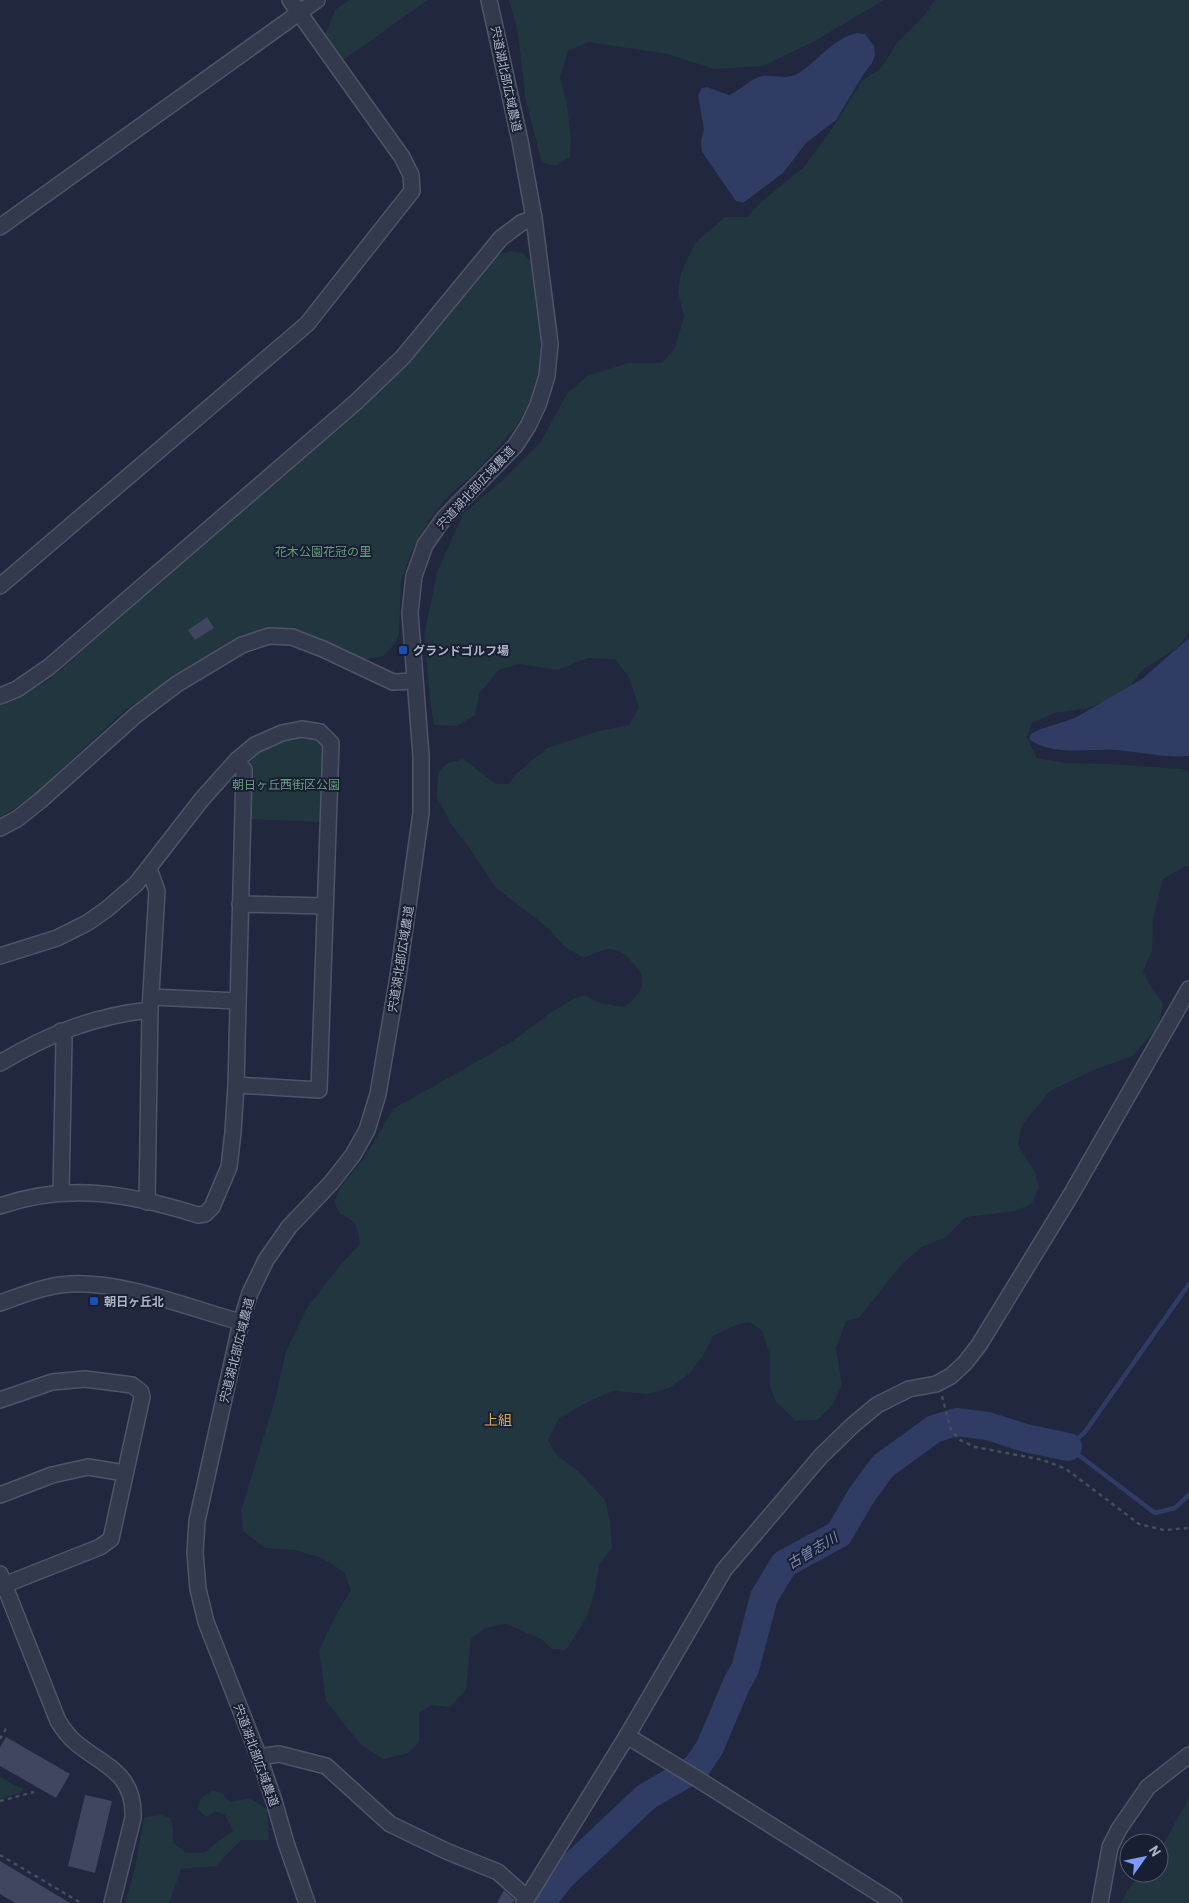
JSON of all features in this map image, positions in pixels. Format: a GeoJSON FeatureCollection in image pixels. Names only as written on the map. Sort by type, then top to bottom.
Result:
{"type":"FeatureCollection","features":[{"type":"Feature","properties":{"kind":"street"},"geometry":{"type":"LineString","coordinates":[[0,586],[307,324],[412,191],[410,175],[402,157],[290,0]]}},
{"type":"Feature","properties":{"kind":"street"},"geometry":{"type":"LineString","coordinates":[[0,227],[318,0]]}},
{"type":"Feature","properties":{"kind":"street","name":"宍道湖北部広域農道"},"geometry":{"type":"LineString","coordinates":[[307,1903],[259,1757],[206,1622],[198,1589],[195,1553],[197,1521],[241,1322],[250,1293],[266,1260],[289,1227],[331,1183],[353,1155],[367,1130],[378,1094],[398,977],[421,814],[421,756],[410,613],[414,576],[425,545],[444,518],[515,446],[528,426],[538,405],[546,376],[550,344],[534,218],[518,132],[489,0]]}},
{"type":"Feature","properties":{"kind":"street"},"geometry":{"type":"LineString","coordinates":[[0,696],[17,689],[49,667],[356,402],[403,357],[501,238],[521,223],[534,218]]}},
{"type":"Feature","properties":{"kind":"street"},"geometry":{"type":"LineString","coordinates":[[0,828],[17,819],[41,800],[136,715],[170,689],[242,645],[269,636],[292,637],[324,649],[393,682],[414,681]]}},
{"type":"Feature","properties":{"kind":"street"},"geometry":{"type":"LineString","coordinates":[[0,956],[57,938],[88,923],[136,884],[202,799],[237,760],[255,745],[282,733],[302,729],[320,732],[331,743],[319,1090],[236,1086]]}},
{"type":"Feature","properties":{"kind":"street"},"geometry":{"type":"LineString","coordinates":[[0,1206],[14,1201],[61,1193],[118,1194],[198,1215],[209,1212],[229,1167],[236,1086],[244,770],[237,760]]}},
{"type":"Feature","properties":{"kind":"street"},"geometry":{"type":"LineString","coordinates":[[147,1202],[151,1004],[157,891],[149,869]]}},
{"type":"Feature","properties":{"kind":"street"},"geometry":{"type":"LineString","coordinates":[[240,904],[325,906]]}},
{"type":"Feature","properties":{"kind":"street"},"geometry":{"type":"LineString","coordinates":[[259,1757],[279,1754],[326,1766],[390,1824],[446,1852],[498,1872],[526,1901],[627,1736],[724,1570],[821,1456],[853,1425],[877,1405],[909,1390],[936,1384],[950,1376],[965,1363],[979,1345],[1077,1184],[1189,989]]}},
{"type":"Feature","properties":{"kind":"street"},"geometry":{"type":"LineString","coordinates":[[0,1064],[61,1031],[151,1004],[238,1001]]}},
{"type":"Feature","properties":{"kind":"street"},"geometry":{"type":"LineString","coordinates":[[61,1031],[64,1040],[61,1193]]}},
{"type":"Feature","properties":{"kind":"street"},"geometry":{"type":"LineString","coordinates":[[0,1303],[68,1284],[100,1285],[135,1292],[241,1322]]}},
{"type":"Feature","properties":{"kind":"street"},"geometry":{"type":"LineString","coordinates":[[0,1400],[52,1382],[85,1379],[132,1385],[141,1392],[142,1397],[113,1533],[107,1543],[2,1579],[58,1721],[73,1741],[111,1766],[119,1774],[131,1796],[133,1818],[112,1903]]}},
{"type":"Feature","properties":{"kind":"street"},"geometry":{"type":"LineString","coordinates":[[0,1495],[52,1475],[88,1467],[125,1472]]}},
{"type":"Feature","properties":{"kind":"street"},"geometry":{"type":"LineString","coordinates":[[627,1736],[894,1903]]}},
{"type":"Feature","properties":{"kind":"street"},"geometry":{"type":"LineString","coordinates":[[1100,1903],[1110,1847],[1119,1829],[1148,1788],[1189,1756]]}},
{"type":"Feature","properties":{"kind":"path"},"geometry":{"type":"LineString","coordinates":[[946,1412],[952,1430],[960,1440],[975,1447],[1043,1460],[1066,1469],[1139,1524],[1152,1529],[1189,1528]]}},
{"type":"Feature","properties":{"kind":"path"},"geometry":{"type":"LineString","coordinates":[[0,1739],[7,1727]]}},
{"type":"Feature","properties":{"kind":"path"},"geometry":{"type":"LineString","coordinates":[[0,1801],[34,1792]]}},
{"type":"Feature","properties":{"kind":"path"},"geometry":{"type":"LineString","coordinates":[[0,1855],[80,1903]]}},
{"type":"Feature","properties":{"kind":"green space"},"geometry":{"type":"Polygon","coordinates":[[[349,0],[428,0],[343,60],[325,35],[335,10],[349,0]]]}},
{"type":"Feature","properties":{"kind":"green space"},"geometry":{"type":"Polygon","coordinates":[[[509,0],[884,0],[815,41],[763,66],[714,69],[667,54],[588,42],[568,51],[560,77],[567,105],[571,139],[570,157],[556,166],[542,163],[526,101],[518,33],[509,0]]]}},
{"type":"Feature","properties":{"kind":"green space"},"geometry":{"type":"Polygon","coordinates":[[[935,0],[1189,0],[1189,633],[1178,647],[1142,670],[1126,692],[1089,708],[1054,713],[1032,723],[1027,737],[1037,758],[1066,763],[1182,769],[1189,772],[1189,866],[1185,866],[1163,879],[1153,919],[1152,951],[1143,971],[1151,987],[1163,1003],[1159,1026],[1132,1056],[1094,1070],[1050,1091],[1022,1125],[1018,1145],[1035,1172],[1039,1187],[1032,1203],[1016,1211],[966,1217],[946,1237],[922,1247],[900,1266],[859,1318],[846,1321],[836,1348],[842,1385],[832,1406],[817,1420],[796,1421],[776,1402],[770,1387],[770,1355],[762,1331],[750,1322],[736,1325],[713,1336],[703,1356],[689,1374],[669,1388],[649,1394],[613,1391],[559,1418],[548,1440],[557,1455],[580,1473],[605,1500],[610,1522],[612,1548],[599,1565],[595,1590],[587,1617],[566,1650],[552,1649],[541,1639],[506,1624],[485,1628],[471,1639],[466,1690],[450,1707],[432,1705],[419,1713],[419,1742],[408,1753],[383,1759],[359,1743],[326,1701],[319,1650],[351,1590],[344,1572],[322,1558],[295,1550],[265,1548],[243,1531],[241,1511],[276,1396],[286,1351],[307,1308],[341,1264],[360,1244],[355,1225],[346,1216],[340,1214],[334,1202],[342,1185],[365,1157],[393,1109],[513,1041],[550,1013],[573,999],[585,995],[600,1003],[624,1007],[636,996],[642,985],[640,973],[622,952],[607,949],[584,958],[565,947],[547,927],[496,888],[451,824],[437,797],[438,773],[446,764],[463,759],[496,784],[508,784],[517,773],[547,748],[599,731],[629,725],[639,707],[628,676],[615,659],[587,658],[558,670],[520,664],[499,670],[479,694],[475,715],[457,726],[434,725],[424,636],[437,572],[463,514],[504,479],[540,443],[567,394],[587,376],[628,363],[662,363],[675,348],[684,317],[678,292],[681,273],[695,243],[725,217],[747,217],[762,201],[804,167],[833,127],[862,81],[882,67],[897,43],[923,17],[935,0]]]}},
{"type":"Feature","properties":{"kind":"green space","name":"花木公園花冠の里"},"geometry":{"type":"Polygon","coordinates":[[[512,251],[523,253],[531,262],[540,342],[539,370],[530,402],[516,427],[474,474],[450,494],[429,520],[411,552],[401,582],[399,634],[394,644],[384,656],[365,659],[307,633],[285,628],[266,628],[243,635],[125,710],[34,795],[0,818],[0,706],[49,680],[164,578],[194,554],[233,515],[266,490],[295,464],[440,320],[498,254],[512,251]]]}},
{"type":"Feature","properties":{"kind":"green space","name":"朝日ヶ丘西街区公園"},"geometry":{"type":"Polygon","coordinates":[[[298,737],[321,741],[324,745],[321,822],[250,819],[251,756],[282,739],[298,737]]]}},
{"type":"Feature","properties":{"kind":"green space"},"geometry":{"type":"Polygon","coordinates":[[[0,1777],[21,1788],[22,1792],[0,1799],[0,1777]]]}},
{"type":"Feature","properties":{"kind":"green space"},"geometry":{"type":"Polygon","coordinates":[[[213,1790],[223,1794],[230,1802],[250,1798],[267,1809],[269,1840],[241,1840],[216,1866],[181,1869],[169,1903],[125,1903],[135,1868],[144,1817],[161,1815],[170,1818],[173,1828],[173,1843],[186,1853],[203,1853],[233,1831],[225,1815],[215,1811],[206,1817],[197,1808],[201,1798],[213,1790]]]}},
{"type":"Feature","properties":{"kind":"green space"},"geometry":{"type":"Polygon","coordinates":[[[1189,1798],[1189,1903],[1121,1903],[1134,1883],[1169,1883],[1169,1834],[1189,1798]]]}},
{"type":"Feature","properties":{"kind":"water"},"geometry":{"type":"Polygon","coordinates":[[[857,33],[865,34],[874,46],[875,55],[872,63],[836,120],[806,143],[783,173],[743,203],[736,201],[702,152],[701,141],[704,129],[698,95],[702,88],[707,87],[729,95],[759,77],[792,76],[805,69],[839,41],[857,33]]]}},
{"type":"Feature","properties":{"kind":"water"},"geometry":{"type":"Polygon","coordinates":[[[1189,638],[1189,756],[1161,756],[1116,750],[1060,750],[1039,745],[1029,739],[1031,734],[1038,730],[1075,718],[1142,679],[1189,638]]]}},
{"type":"Feature","properties":{"kind":"building"},"geometry":{"type":"Polygon","coordinates":[[[207,617],[214,628],[195,640],[188,630],[207,617]]]}},
{"type":"Feature","properties":{"kind":"building"},"geometry":{"type":"Polygon","coordinates":[[[6,1737],[70,1774],[56,1798],[0,1766],[0,1747],[6,1737]]]}},
{"type":"Feature","properties":{"kind":"building"},"geometry":{"type":"Polygon","coordinates":[[[85,1795],[112,1801],[95,1873],[68,1866],[85,1795]]]}},
{"type":"Feature","properties":{"kind":"building"},"geometry":{"type":"Polygon","coordinates":[[[0,1861],[70,1903],[15,1903],[0,1894],[0,1861]]]}},
{"type":"Feature","properties":{"kind":"building"},"geometry":{"type":"Polygon","coordinates":[[[504,1890],[515,1900],[513,1903],[497,1903],[504,1890]]]}},
{"type":"Feature","properties":{"kind":"waterway"},"geometry":{"type":"LineString","coordinates":[[1189,1284],[1085,1432],[1068,1447],[1155,1513],[1175,1508],[1189,1495]]}},
{"type":"Feature","properties":{"kind":"waterway","name":"古曽志川"},"geometry":{"type":"LineString","coordinates":[[541,1903],[561,1877],[646,1797],[696,1768],[710,1747],[737,1683],[745,1669],[764,1597],[784,1564],[839,1534],[861,1496],[883,1466],[934,1429],[956,1422],[988,1426],[1025,1438],[1068,1447]]}},
{"type":"Feature","properties":{"kind":"place","name":"グランドゴルフ場"},"geometry":{"type":"Point","coordinates":[403,650]}},
{"type":"Feature","properties":{"kind":"place","name":"朝日ヶ丘北"},"geometry":{"type":"Point","coordinates":[94,1301]}},
{"type":"Feature","properties":{"kind":"district","name":"上組"},"geometry":{"type":"Point","coordinates":[498,1419]}}]}
